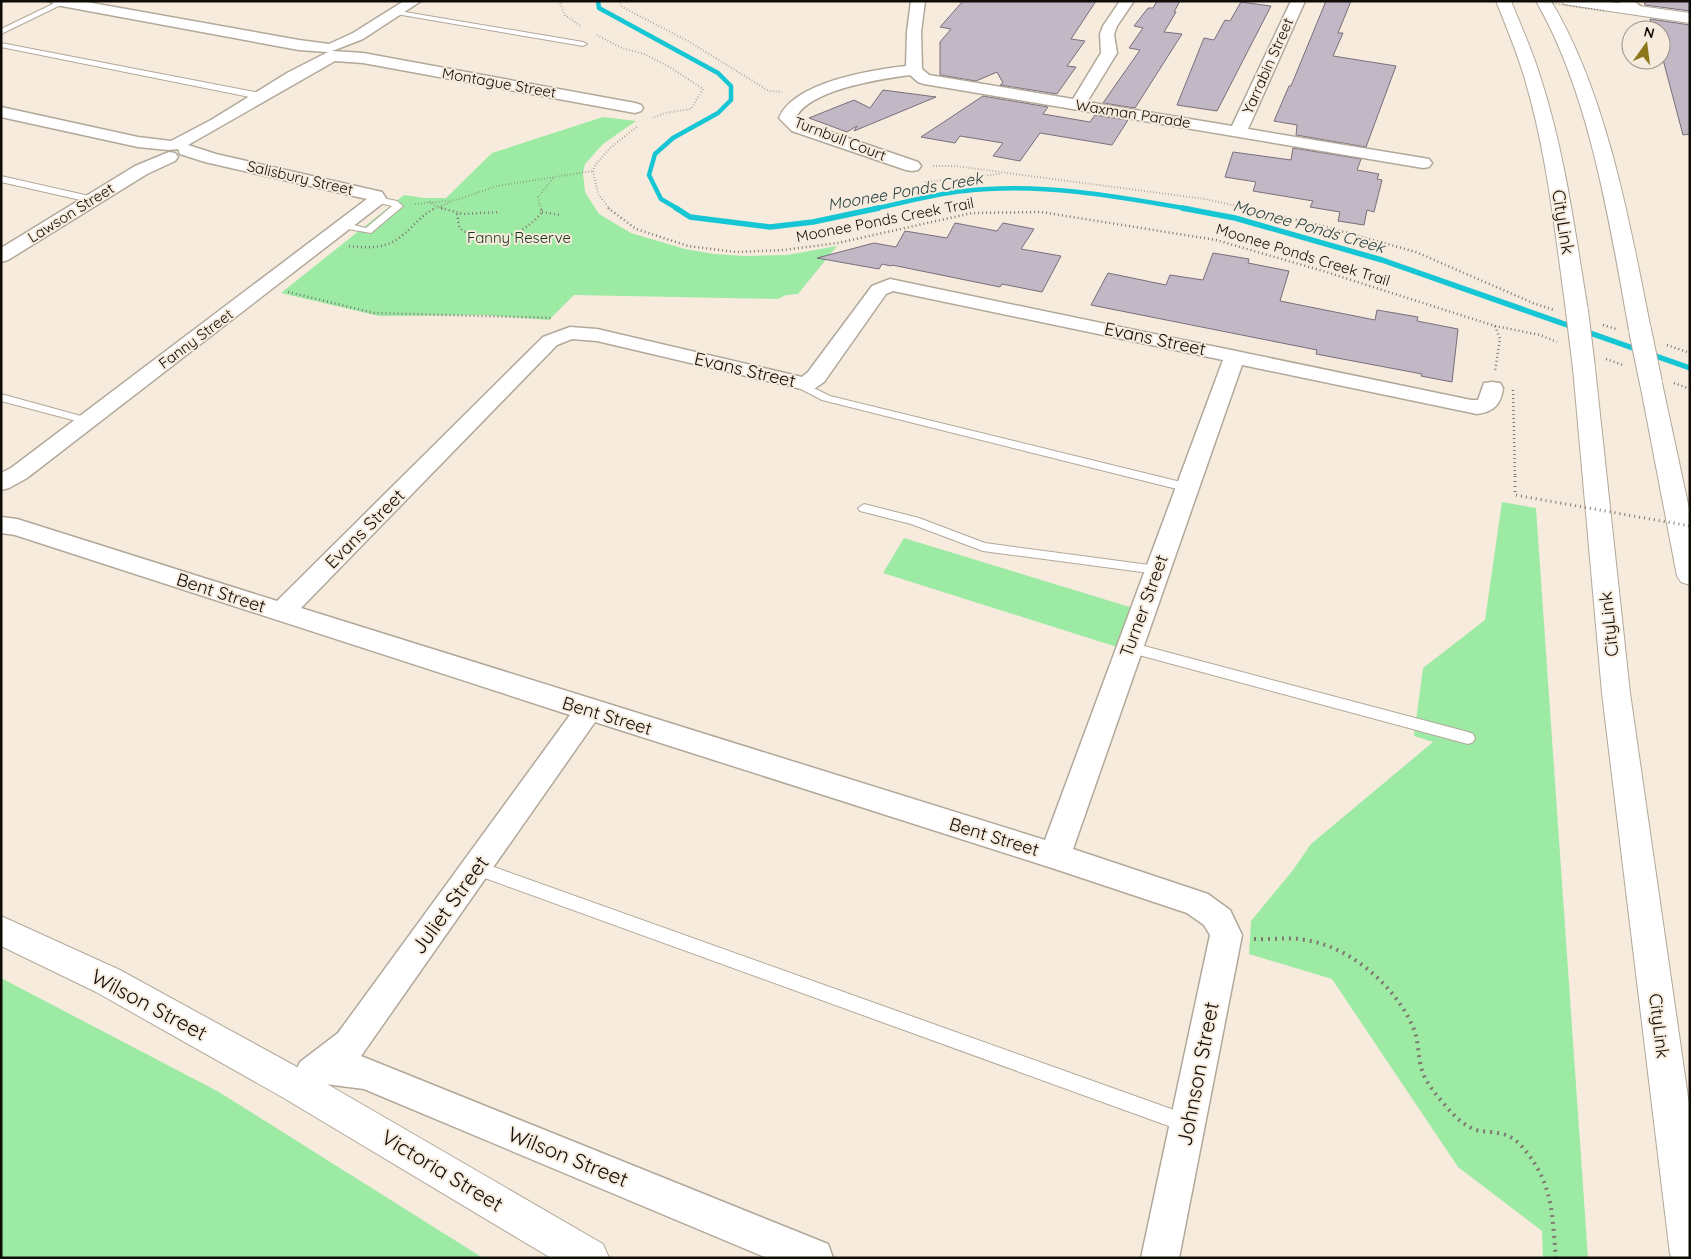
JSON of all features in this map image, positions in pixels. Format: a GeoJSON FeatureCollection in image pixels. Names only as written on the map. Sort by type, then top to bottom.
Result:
{"type":"FeatureCollection","features":[{"type":"Feature","properties":{"kind":"main road","name":"CityLink"},"geometry":{"type":"LineString","coordinates":[[1503,1],[1514,27],[1541,108],[1555,169],[1577,312],[1594,363],[1616,693],[1690,1254]]}},
{"type":"Feature","properties":{"kind":"main road"},"geometry":{"type":"LineString","coordinates":[[1543,1],[1553,16],[1569,53],[1606,165],[1627,259],[1640,330],[1660,382],[1690,576]]}},
{"type":"Feature","properties":{"kind":"main road"},"geometry":{"type":"LineString","coordinates":[[1569,1],[1690,18]]}},
{"type":"Feature","properties":{"kind":"main road","name":"Wilson Street"},"geometry":{"type":"LineString","coordinates":[[1,930],[307,1076]]}},
{"type":"Feature","properties":{"kind":"main road","name":"Victoria Street"},"geometry":{"type":"LineString","coordinates":[[307,1076],[589,1258]]}},
{"type":"Feature","properties":{"kind":"street","name":"Lawson Street"},"geometry":{"type":"LineString","coordinates":[[1,256],[414,1]]}},
{"type":"Feature","properties":{"kind":"street"},"geometry":{"type":"LineString","coordinates":[[914,70],[914,32],[918,1]]}},
{"type":"Feature","properties":{"kind":"street"},"geometry":{"type":"LineString","coordinates":[[1077,105],[1109,53],[1107,34],[1110,26],[1127,1]]}},
{"type":"Feature","properties":{"kind":"street","name":"Yarrabin Street"},"geometry":{"type":"LineString","coordinates":[[1238,132],[1298,1]]}},
{"type":"Feature","properties":{"kind":"street","name":"Montague Street"},"geometry":{"type":"LineString","coordinates":[[60,2],[634,108]]}},
{"type":"Feature","properties":{"kind":"street","name":"Turnbull Court"},"geometry":{"type":"LineString","coordinates":[[912,166],[798,127],[789,122],[787,115],[810,96],[884,75],[914,70]]}},
{"type":"Feature","properties":{"kind":"street","name":"Waxman Parade"},"geometry":{"type":"LineString","coordinates":[[914,70],[919,76],[935,82],[1423,163]]}},
{"type":"Feature","properties":{"kind":"street","name":"Salisbury Street"},"geometry":{"type":"LineString","coordinates":[[1,112],[376,196],[376,202]]}},
{"type":"Feature","properties":{"kind":"street","name":"Fanny Street"},"geometry":{"type":"LineString","coordinates":[[1,491],[10,478],[88,421],[263,287],[351,233],[376,202]]}},
{"type":"Feature","properties":{"kind":"street","name":"Evans Street"},"geometry":{"type":"LineString","coordinates":[[282,612],[550,341],[558,336],[570,333],[597,335],[799,384],[812,381],[816,377],[879,290],[890,285],[897,285],[1475,407],[1488,404],[1502,389]]}},
{"type":"Feature","properties":{"kind":"street","name":"Turner Street"},"geometry":{"type":"LineString","coordinates":[[1055,856],[1157,570],[1189,488],[1234,356]]}},
{"type":"Feature","properties":{"kind":"street","name":"Bent Street"},"geometry":{"type":"LineString","coordinates":[[7,524],[589,710],[1055,856],[1197,903],[1218,917],[1224,926],[1226,935]]}},
{"type":"Feature","properties":{"kind":"street","name":"Juliet Street"},"geometry":{"type":"LineString","coordinates":[[307,1076],[350,1044],[589,710]]}},
{"type":"Feature","properties":{"kind":"street","name":"Johnson Street"},"geometry":{"type":"LineString","coordinates":[[1160,1258],[1189,1124],[1226,935]]}},
{"type":"Feature","properties":{"kind":"street","name":"Wilson Street"},"geometry":{"type":"LineString","coordinates":[[307,1076],[365,1073],[814,1258]]}},
{"type":"Feature","properties":{"kind":"lane"},"geometry":{"type":"LineString","coordinates":[[1,32],[60,2]]}},
{"type":"Feature","properties":{"kind":"lane"},"geometry":{"type":"LineString","coordinates":[[396,12],[583,44]]}},
{"type":"Feature","properties":{"kind":"lane"},"geometry":{"type":"LineString","coordinates":[[1,46],[260,96]]}},
{"type":"Feature","properties":{"kind":"lane"},"geometry":{"type":"LineString","coordinates":[[1,179],[94,200]]}},
{"type":"Feature","properties":{"kind":"lane"},"geometry":{"type":"LineString","coordinates":[[351,233],[368,231],[396,209],[397,204],[376,202]]}},
{"type":"Feature","properties":{"kind":"lane"},"geometry":{"type":"LineString","coordinates":[[351,233],[368,231]]}},
{"type":"Feature","properties":{"kind":"lane"},"geometry":{"type":"LineString","coordinates":[[799,384],[826,398],[1189,488]]}},
{"type":"Feature","properties":{"kind":"lane"},"geometry":{"type":"LineString","coordinates":[[1,397],[88,421]]}},
{"type":"Feature","properties":{"kind":"lane"},"geometry":{"type":"LineString","coordinates":[[864,508],[915,521],[983,546],[1157,570]]}},
{"type":"Feature","properties":{"kind":"lane"},"geometry":{"type":"LineString","coordinates":[[1129,647],[1468,738]]}},
{"type":"Feature","properties":{"kind":"lane"},"geometry":{"type":"LineString","coordinates":[[477,868],[1189,1124]]}},
{"type":"Feature","properties":{"kind":"path"},"geometry":{"type":"LineString","coordinates":[[559,1],[560,9],[565,15],[583,27]]}},
{"type":"Feature","properties":{"kind":"path"},"geometry":{"type":"LineString","coordinates":[[619,1],[622,7],[688,41],[769,91],[802,93],[810,96]]}},
{"type":"Feature","properties":{"kind":"path"},"geometry":{"type":"LineString","coordinates":[[1538,1],[1615,7]]}},
{"type":"Feature","properties":{"kind":"path"},"geometry":{"type":"LineString","coordinates":[[591,32],[622,48],[644,54],[668,66],[703,89],[691,109],[665,113],[649,120]]}},
{"type":"Feature","properties":{"kind":"path"},"geometry":{"type":"LineString","coordinates":[[396,209],[429,202],[456,200],[497,186],[593,171],[601,157],[610,148],[643,123]]}},
{"type":"Feature","properties":{"kind":"path"},"geometry":{"type":"LineString","coordinates":[[912,166],[955,166],[1205,199],[1319,225],[1416,252]]}},
{"type":"Feature","properties":{"kind":"path","name":"Moonee Ponds Creek Trail"},"geometry":{"type":"LineString","coordinates":[[593,171],[598,194],[606,206],[618,217],[647,233],[688,246],[736,252],[784,250],[838,243],[972,213],[1041,212],[1216,240],[1323,271],[1495,326],[1540,335],[1558,342]]}},
{"type":"Feature","properties":{"kind":"path"},"geometry":{"type":"LineString","coordinates":[[924,182],[1006,174]]}},
{"type":"Feature","properties":{"kind":"path"},"geometry":{"type":"LineString","coordinates":[[542,212],[538,197],[554,177]]}},
{"type":"Feature","properties":{"kind":"path"},"geometry":{"type":"LineString","coordinates":[[429,202],[441,210],[457,214],[500,212]]}},
{"type":"Feature","properties":{"kind":"path"},"geometry":{"type":"LineString","coordinates":[[457,214],[459,226],[463,230],[480,237],[494,238],[506,236],[530,226],[542,212]]}},
{"type":"Feature","properties":{"kind":"path"},"geometry":{"type":"LineString","coordinates":[[542,212],[560,216]]}},
{"type":"Feature","properties":{"kind":"path"},"geometry":{"type":"LineString","coordinates":[[263,287],[374,313],[553,318]]}},
{"type":"Feature","properties":{"kind":"path"},"geometry":{"type":"LineString","coordinates":[[1495,326],[1500,339],[1502,389],[1516,495],[1690,526]]}},
{"type":"Feature","properties":{"kind":"path"},"geometry":{"type":"LineString","coordinates":[[1594,363],[1632,368]]}},
{"type":"Feature","properties":{"kind":"path"},"geometry":{"type":"LineString","coordinates":[[1660,382],[1690,389]]}},
{"type":"Feature","properties":{"kind":"path"},"geometry":{"type":"LineString","coordinates":[[1226,935],[1264,940],[1292,938],[1318,944],[1344,954],[1366,968],[1382,983],[1406,1014],[1415,1032],[1423,1075],[1460,1122],[1471,1129],[1511,1137],[1524,1148],[1547,1186],[1556,1258]]}},
{"type":"Feature","properties":{"kind":"green space","name":"Fanny Reserve"},"geometry":{"type":"Polygon","coordinates":[[[603,117],[636,121],[603,144],[585,164],[583,173],[585,192],[599,214],[631,233],[685,249],[714,254],[744,256],[787,255],[837,246],[798,294],[786,295],[778,299],[574,295],[549,320],[484,315],[379,316],[281,293],[404,195],[424,198],[446,198],[492,153],[603,117]]]}},
{"type":"Feature","properties":{"kind":"green space"},"geometry":{"type":"Polygon","coordinates":[[[1502,502],[1536,508],[1588,1258],[1543,1258],[1542,1231],[1458,1167],[1332,979],[1249,954],[1251,921],[1293,870],[1311,844],[1433,742],[1414,736],[1423,668],[1485,620],[1502,502]]]}},
{"type":"Feature","properties":{"kind":"green space"},"geometry":{"type":"Polygon","coordinates":[[[904,538],[1133,608],[1117,647],[883,573],[904,538]]]}},
{"type":"Feature","properties":{"kind":"green space"},"geometry":{"type":"Polygon","coordinates":[[[1,978],[219,1092],[483,1258],[1,1258],[1,978]]]}},
{"type":"Feature","properties":{"kind":"building"},"geometry":{"type":"Polygon","coordinates":[[[963,1],[1096,1],[1071,39],[1085,41],[1067,66],[1076,67],[1057,94],[1000,85],[1003,83],[997,72],[976,81],[940,75],[940,42],[951,29],[940,27],[963,1]]]}},
{"type":"Feature","properties":{"kind":"building"},"geometry":{"type":"Polygon","coordinates":[[[1157,1],[1180,1],[1164,32],[1182,34],[1135,108],[1103,103],[1140,50],[1129,48],[1143,28],[1134,26],[1148,8],[1153,8],[1157,1]]]}},
{"type":"Feature","properties":{"kind":"building"},"geometry":{"type":"Polygon","coordinates":[[[1326,1],[1351,1],[1338,33],[1343,33],[1333,56],[1396,66],[1366,147],[1296,135],[1297,125],[1274,121],[1289,86],[1291,86],[1326,1]]]}},
{"type":"Feature","properties":{"kind":"building"},"geometry":{"type":"Polygon","coordinates":[[[1644,1],[1690,1],[1690,11],[1645,5],[1644,1]]]}},
{"type":"Feature","properties":{"kind":"building"},"geometry":{"type":"Polygon","coordinates":[[[1241,2],[1271,6],[1217,111],[1177,105],[1204,38],[1214,40],[1225,20],[1230,21],[1241,2]]]}},
{"type":"Feature","properties":{"kind":"building"},"geometry":{"type":"Polygon","coordinates":[[[1671,22],[1690,25],[1690,134],[1683,135],[1666,70],[1671,70],[1671,22]]]}},
{"type":"Feature","properties":{"kind":"building"},"geometry":{"type":"Polygon","coordinates":[[[883,90],[936,97],[854,131],[857,126],[847,132],[809,118],[854,100],[870,108],[883,90]]]}},
{"type":"Feature","properties":{"kind":"building"},"geometry":{"type":"Polygon","coordinates":[[[983,96],[1048,107],[1043,114],[1090,122],[1095,115],[1128,120],[1112,145],[1040,133],[1020,161],[993,156],[1003,143],[960,136],[955,143],[921,137],[983,96]]]}},
{"type":"Feature","properties":{"kind":"building"},"geometry":{"type":"Polygon","coordinates":[[[1293,148],[1361,159],[1357,170],[1379,174],[1377,179],[1382,180],[1374,212],[1367,210],[1364,225],[1338,221],[1340,212],[1310,207],[1313,201],[1253,191],[1256,182],[1225,177],[1233,152],[1291,160],[1293,148]]]}},
{"type":"Feature","properties":{"kind":"building"},"geometry":{"type":"Polygon","coordinates":[[[955,223],[997,231],[1003,223],[1034,229],[1021,249],[1061,256],[1042,292],[1002,284],[1000,287],[892,265],[882,264],[879,269],[817,258],[874,243],[896,247],[905,231],[947,238],[955,223]]]}},
{"type":"Feature","properties":{"kind":"building"},"geometry":{"type":"Polygon","coordinates":[[[1213,253],[1249,259],[1248,263],[1289,271],[1280,301],[1375,320],[1377,310],[1418,317],[1417,321],[1458,329],[1452,382],[1421,376],[1422,374],[1316,354],[1317,350],[1091,305],[1108,273],[1166,285],[1170,275],[1203,280],[1213,253]]]}},
{"type":"Feature","properties":{"kind":"waterway","name":"Moonee Ponds Creek"},"geometry":{"type":"LineString","coordinates":[[598,1],[599,8],[718,73],[731,86],[731,100],[718,113],[673,138],[655,154],[649,175],[661,199],[678,209]]}},
{"type":"Feature","properties":{"kind":"waterway","name":"Moonee Ponds Creek"},"geometry":{"type":"LineString","coordinates":[[873,209],[952,192],[1020,188],[1105,195],[1189,209]]}},
{"type":"Feature","properties":{"kind":"waterway","name":"Moonee Ponds Creek"},"geometry":{"type":"LineString","coordinates":[[676,208],[690,217],[770,227],[813,222],[879,208]]}},
{"type":"Feature","properties":{"kind":"waterway","name":"Moonee Ponds Creek"},"geometry":{"type":"LineString","coordinates":[[1182,208],[1235,218],[1382,260],[1690,368]]}}]}
